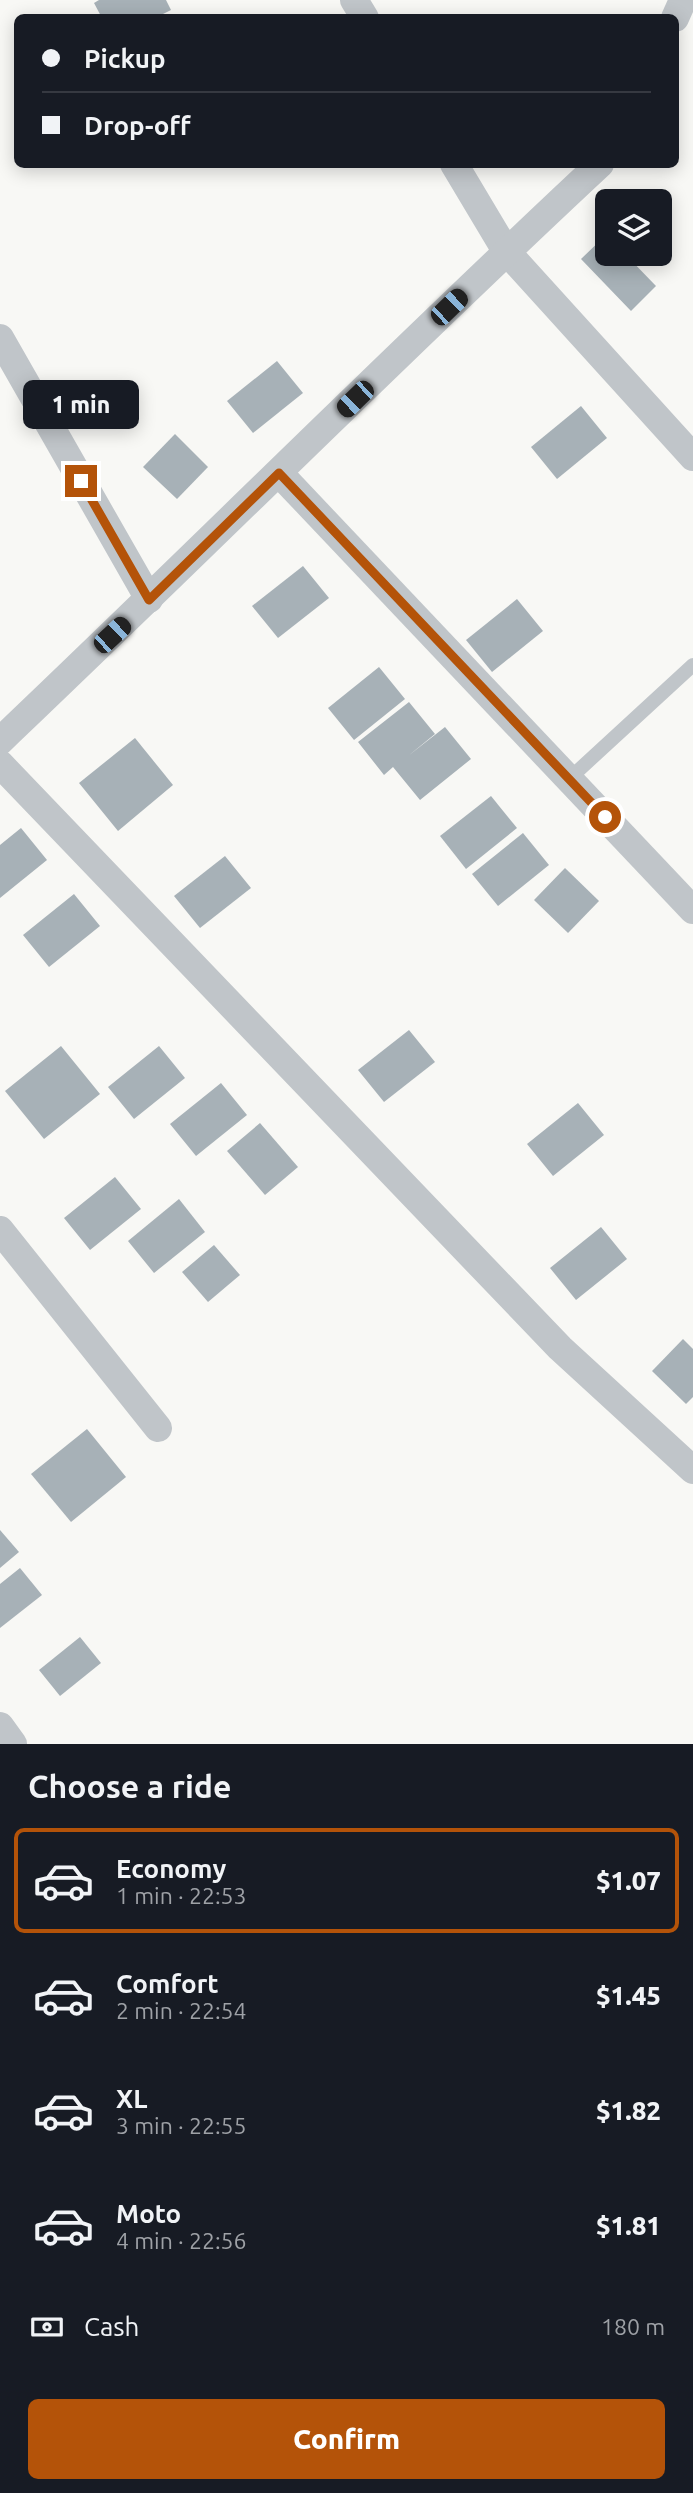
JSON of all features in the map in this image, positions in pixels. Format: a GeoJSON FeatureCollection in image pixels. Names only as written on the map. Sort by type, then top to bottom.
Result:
{"type":"FeatureCollection","features":[{"type":"Feature","properties":{"kind":"street"},"geometry":{"type":"LineString","coordinates":[[456,168],[506,251],[693,457]]}},
{"type":"Feature","properties":{"kind":"street"},"geometry":{"type":"LineString","coordinates":[[0,741],[149,600],[506,251],[596,168]]}},
{"type":"Feature","properties":{"kind":"street"},"geometry":{"type":"LineString","coordinates":[[0,338],[149,600]]}},
{"type":"Feature","properties":{"kind":"street"},"geometry":{"type":"LineString","coordinates":[[279,473],[693,910]]}},
{"type":"Feature","properties":{"kind":"street"},"geometry":{"type":"LineString","coordinates":[[0,764],[560,1348],[693,1470]]}},
{"type":"Feature","properties":{"kind":"street"},"geometry":{"type":"LineString","coordinates":[[0,1230],[158,1428]]}},
{"type":"Feature","properties":{"kind":"street"},"geometry":{"type":"LineString","coordinates":[[0,1726],[13,1744]]}},
{"type":"Feature","properties":{"kind":"lane"},"geometry":{"type":"LineString","coordinates":[[569,779],[693,665]]}},
{"type":"Feature","properties":{"kind":"building"},"geometry":{"type":"Polygon","coordinates":[[[99,0],[166,0],[171,10],[163,14],[100,14],[94,3],[99,0]]]}},
{"type":"Feature","properties":{"kind":"building"},"geometry":{"type":"Polygon","coordinates":[[[595,246],[595,266],[637,266],[656,286],[631,311],[581,259],[595,246]]]}},
{"type":"Feature","properties":{"kind":"building"},"geometry":{"type":"Polygon","coordinates":[[[277,361],[303,393],[253,433],[227,401],[277,361]]]}},
{"type":"Feature","properties":{"kind":"building"},"geometry":{"type":"Polygon","coordinates":[[[581,406],[607,438],[557,479],[531,447],[581,406]]]}},
{"type":"Feature","properties":{"kind":"building"},"geometry":{"type":"Polygon","coordinates":[[[175,434],[208,467],[177,499],[143,467],[175,434]]]}},
{"type":"Feature","properties":{"kind":"building"},"geometry":{"type":"Polygon","coordinates":[[[303,566],[329,598],[278,638],[252,606],[303,566]]]}},
{"type":"Feature","properties":{"kind":"building"},"geometry":{"type":"Polygon","coordinates":[[[517,599],[543,631],[492,672],[466,640],[517,599]]]}},
{"type":"Feature","properties":{"kind":"building"},"geometry":{"type":"Polygon","coordinates":[[[379,667],[405,699],[354,740],[328,708],[379,667]]]}},
{"type":"Feature","properties":{"kind":"building"},"geometry":{"type":"Polygon","coordinates":[[[409,702],[435,734],[408,756],[445,727],[471,759],[420,800],[393,767],[384,775],[358,742],[409,702]]]}},
{"type":"Feature","properties":{"kind":"building"},"geometry":{"type":"Polygon","coordinates":[[[135,738],[173,785],[118,831],[79,783],[135,738]]]}},
{"type":"Feature","properties":{"kind":"building"},"geometry":{"type":"Polygon","coordinates":[[[491,796],[517,828],[466,869],[440,836],[491,796]]]}},
{"type":"Feature","properties":{"kind":"building"},"geometry":{"type":"Polygon","coordinates":[[[21,828],[47,860],[0,898],[0,845],[21,828]]]}},
{"type":"Feature","properties":{"kind":"building"},"geometry":{"type":"Polygon","coordinates":[[[523,833],[549,865],[498,906],[472,874],[523,833]]]}},
{"type":"Feature","properties":{"kind":"building"},"geometry":{"type":"Polygon","coordinates":[[[225,856],[251,888],[200,928],[174,896],[225,856]]]}},
{"type":"Feature","properties":{"kind":"building"},"geometry":{"type":"Polygon","coordinates":[[[565,868],[599,901],[568,933],[534,900],[565,868]]]}},
{"type":"Feature","properties":{"kind":"building"},"geometry":{"type":"Polygon","coordinates":[[[74,894],[100,926],[49,967],[23,935],[74,894]]]}},
{"type":"Feature","properties":{"kind":"building"},"geometry":{"type":"Polygon","coordinates":[[[409,1030],[435,1062],[384,1102],[358,1070],[409,1030]]]}},
{"type":"Feature","properties":{"kind":"building"},"geometry":{"type":"Polygon","coordinates":[[[61,1046],[100,1094],[44,1139],[5,1091],[61,1046]]]}},
{"type":"Feature","properties":{"kind":"building"},"geometry":{"type":"Polygon","coordinates":[[[159,1046],[185,1078],[134,1119],[108,1087],[159,1046]]]}},
{"type":"Feature","properties":{"kind":"building"},"geometry":{"type":"Polygon","coordinates":[[[221,1083],[247,1115],[196,1156],[170,1124],[221,1083]]]}},
{"type":"Feature","properties":{"kind":"building"},"geometry":{"type":"Polygon","coordinates":[[[578,1103],[604,1135],[553,1176],[527,1144],[578,1103]]]}},
{"type":"Feature","properties":{"kind":"building"},"geometry":{"type":"Polygon","coordinates":[[[260,1123],[298,1167],[265,1195],[227,1151],[260,1123]]]}},
{"type":"Feature","properties":{"kind":"building"},"geometry":{"type":"Polygon","coordinates":[[[115,1177],[141,1209],[90,1250],[64,1218],[115,1177]]]}},
{"type":"Feature","properties":{"kind":"building"},"geometry":{"type":"Polygon","coordinates":[[[179,1199],[205,1232],[154,1273],[128,1241],[179,1199]]]}},
{"type":"Feature","properties":{"kind":"building"},"geometry":{"type":"Polygon","coordinates":[[[601,1227],[627,1259],[576,1300],[550,1268],[601,1227]]]}},
{"type":"Feature","properties":{"kind":"building"},"geometry":{"type":"Polygon","coordinates":[[[214,1245],[240,1275],[208,1302],[182,1272],[214,1245]]]}},
{"type":"Feature","properties":{"kind":"building"},"geometry":{"type":"Polygon","coordinates":[[[683,1339],[693,1349],[693,1397],[686,1404],[652,1371],[683,1339]]]}},
{"type":"Feature","properties":{"kind":"building"},"geometry":{"type":"Polygon","coordinates":[[[87,1429],[126,1477],[71,1522],[31,1474],[87,1429]]]}},
{"type":"Feature","properties":{"kind":"building"},"geometry":{"type":"Polygon","coordinates":[[[0,1530],[19,1552],[0,1568],[0,1530]]]}},
{"type":"Feature","properties":{"kind":"building"},"geometry":{"type":"Polygon","coordinates":[[[20,1568],[42,1595],[0,1628],[0,1584],[20,1568]]]}},
{"type":"Feature","properties":{"kind":"building"},"geometry":{"type":"Polygon","coordinates":[[[80,1637],[101,1663],[60,1696],[39,1670],[80,1637]]]}},
{"type":"Feature","properties":{"kind":"route"},"geometry":{"type":"LineString","coordinates":[[81,481],[149,600],[279,473],[605,817]]}}]}
